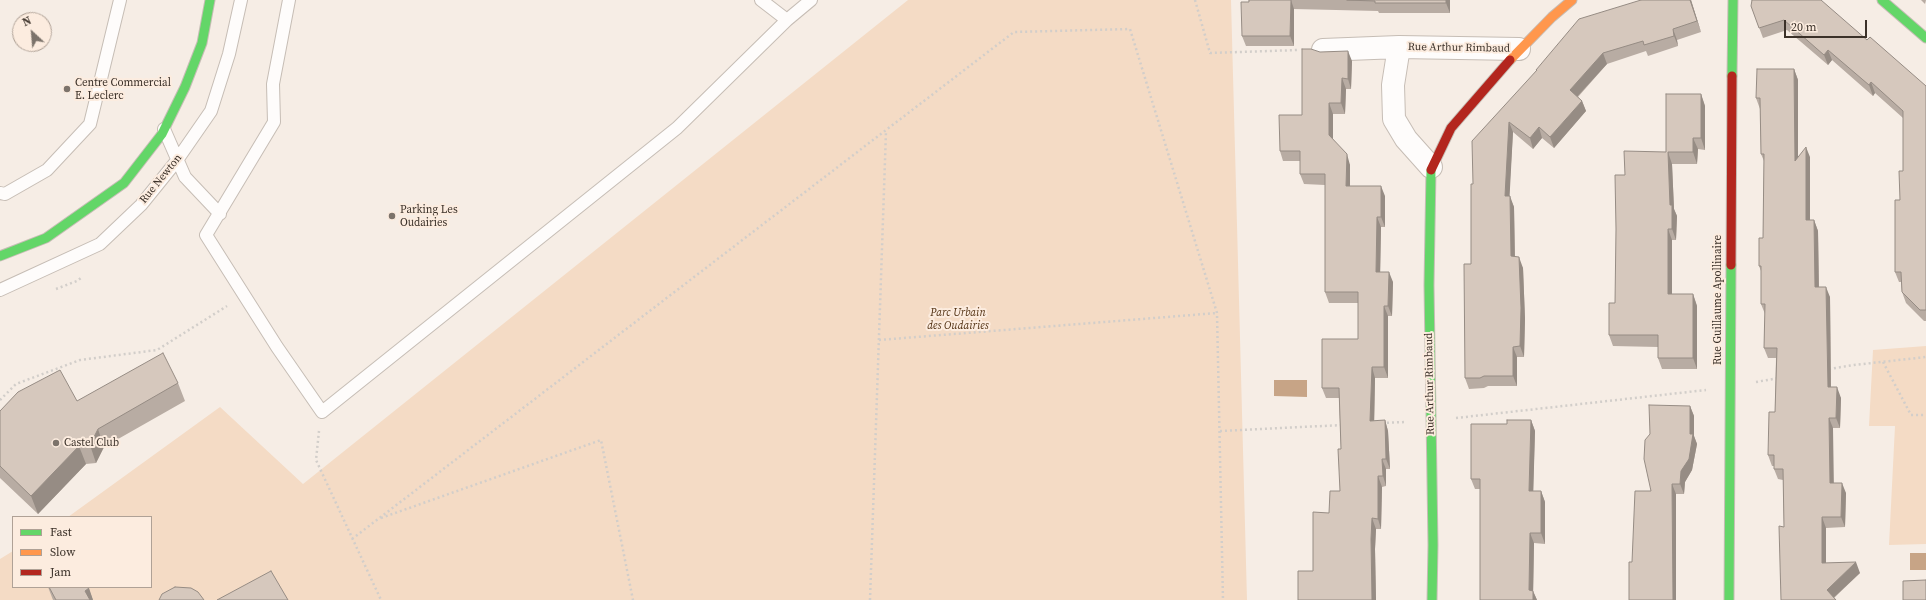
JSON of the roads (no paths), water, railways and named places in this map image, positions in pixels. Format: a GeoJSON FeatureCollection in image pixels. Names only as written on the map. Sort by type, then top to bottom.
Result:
{"type":"FeatureCollection","features":[{"type":"Feature","properties":{"kind":"street"},"geometry":{"type":"LineString","coordinates":[[0,256],[46,238],[124,183],[164,129],[185,87],[202,43],[210,0]]}},
{"type":"Feature","properties":{"kind":"street","name":"Rue Arthur Rimbaud"},"geometry":{"type":"LineString","coordinates":[[1432,600],[1433,544],[1429,285],[1431,167],[1451,128],[1519,49],[1572,0]]}},
{"type":"Feature","properties":{"kind":"street","name":"Rue Guillaume Apollinaire"},"geometry":{"type":"LineString","coordinates":[[1729,600],[1733,0]]}},
{"type":"Feature","properties":{"kind":"street"},"geometry":{"type":"LineString","coordinates":[[1882,0],[1926,38]]}},
{"type":"Feature","properties":{"kind":"street","name":"Rue Arthur Rimbaud"},"geometry":{"type":"LineString","coordinates":[[1323,50],[1399,47],[1519,49]]}},
{"type":"Feature","properties":{"kind":"street","name":"Rue Arthur Rimbaud"},"geometry":{"type":"LineString","coordinates":[[1399,47],[1393,85],[1394,120],[1406,139],[1431,167]]}},
{"type":"Feature","properties":{"kind":"lane"},"geometry":{"type":"LineString","coordinates":[[0,193],[5,194],[47,170],[90,124],[120,0]]}},
{"type":"Feature","properties":{"kind":"lane","name":"Rue Newton"},"geometry":{"type":"LineString","coordinates":[[0,290],[100,244],[141,204],[178,159],[211,111],[229,54],[241,0]]}},
{"type":"Feature","properties":{"kind":"lane"},"geometry":{"type":"LineString","coordinates":[[289,0],[273,84],[274,122],[206,236],[243,296],[322,412],[677,128],[787,20],[811,0]]}},
{"type":"Feature","properties":{"kind":"lane"},"geometry":{"type":"LineString","coordinates":[[761,0],[787,20]]}},
{"type":"Feature","properties":{"kind":"lane"},"geometry":{"type":"LineString","coordinates":[[164,129],[186,177],[220,214]]}},
{"type":"Feature","properties":{"kind":"place","name":"Centre Commercial E. Leclerc"},"geometry":{"type":"Point","coordinates":[67,89]}},
{"type":"Feature","properties":{"kind":"place","name":"Parking Les Oudairies"},"geometry":{"type":"Point","coordinates":[392,216]}},
{"type":"Feature","properties":{"kind":"place","name":"Castel Club"},"geometry":{"type":"Point","coordinates":[56,443]}},
{"type":"Feature","properties":{"kind":"park label","name":"Parc Urbain des Oudairies"},"geometry":{"type":"Point","coordinates":[958,319]}}]}
